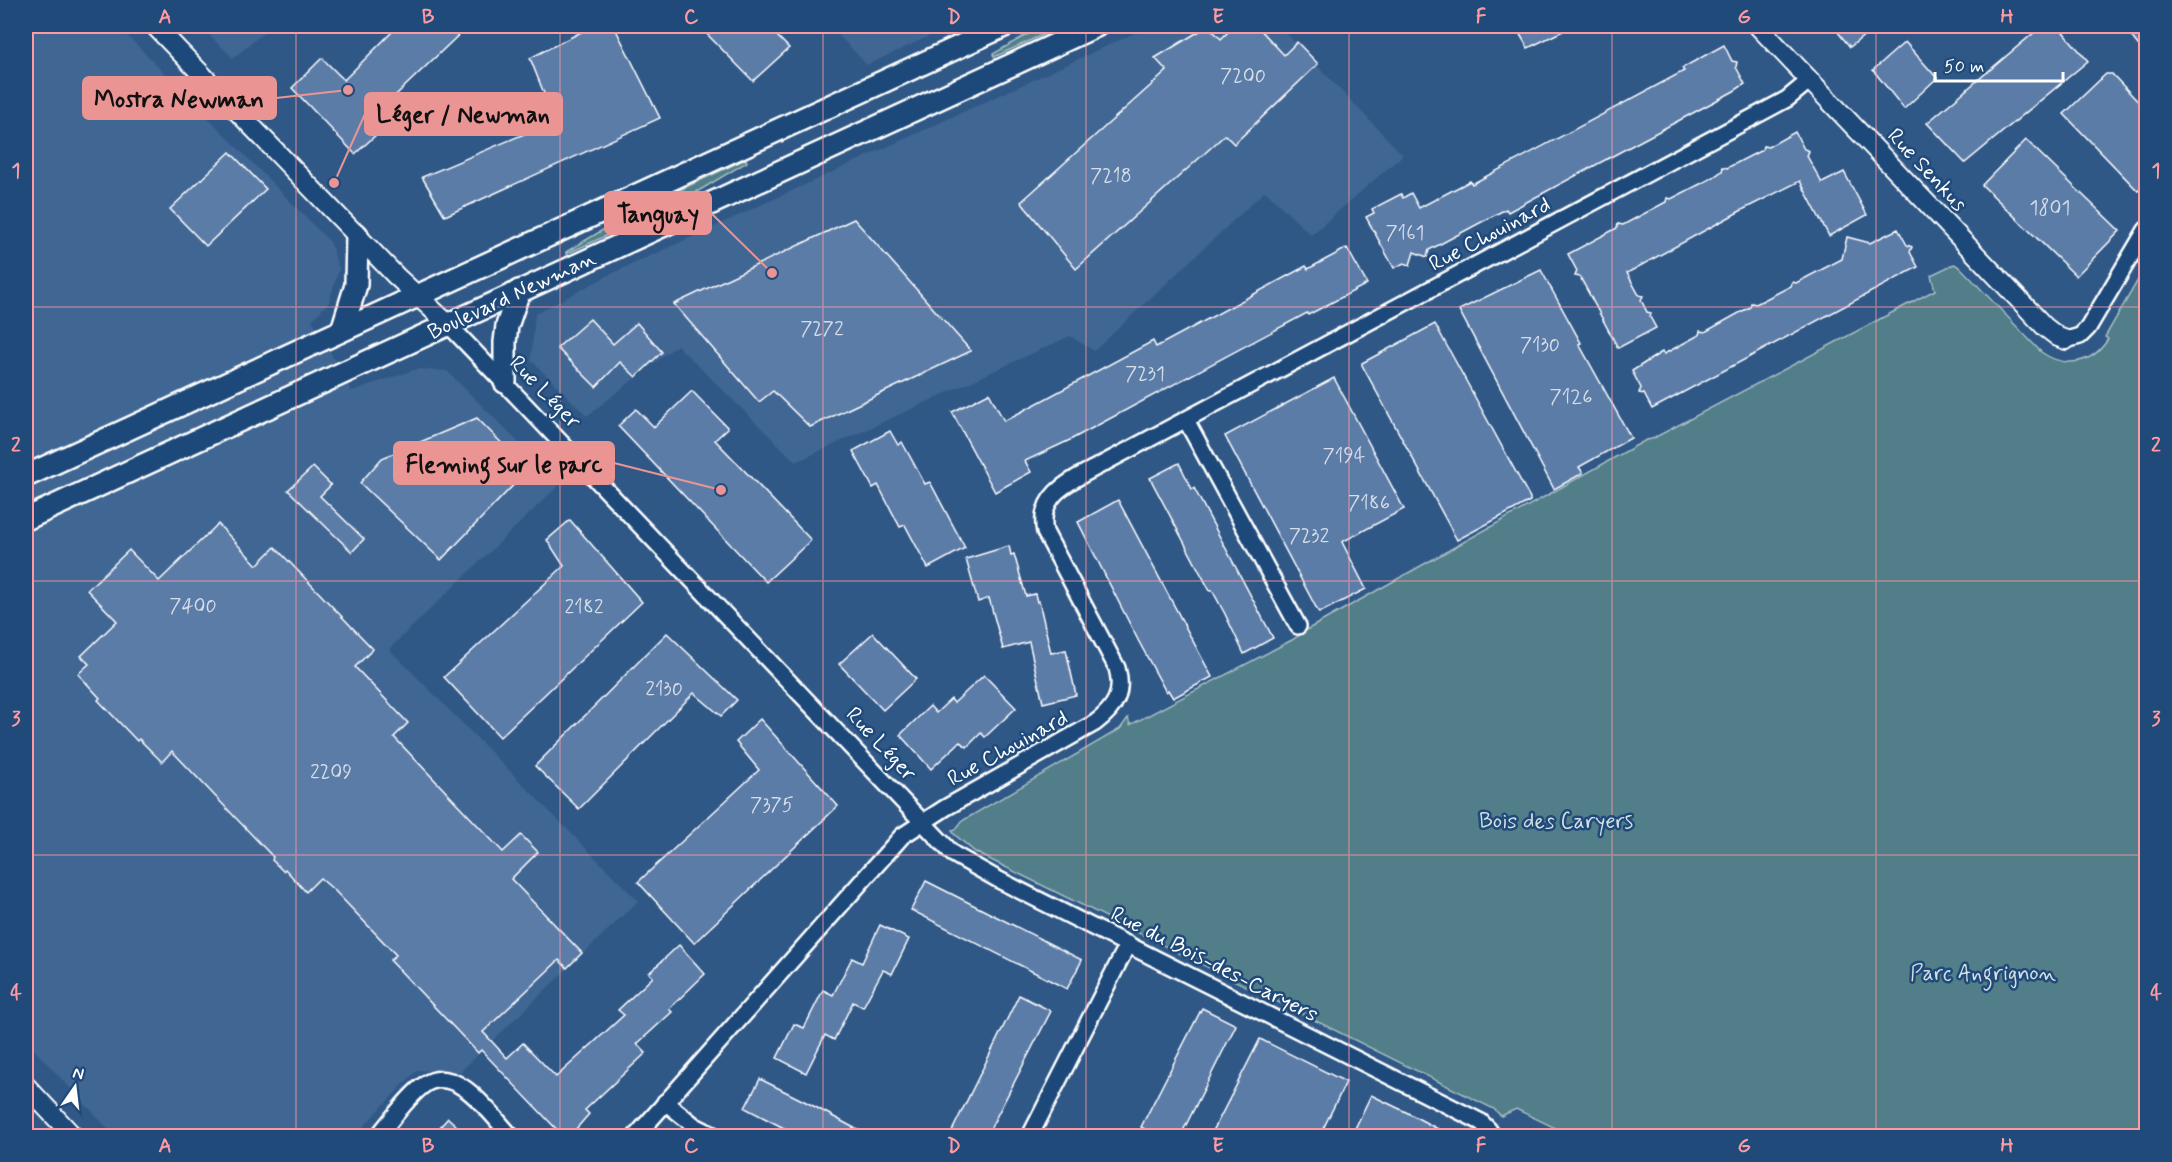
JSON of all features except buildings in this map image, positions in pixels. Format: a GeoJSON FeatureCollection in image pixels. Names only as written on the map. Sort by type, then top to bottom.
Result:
{"type":"FeatureCollection","features":[{"type":"Feature","properties":{"kind":"main road","name":"Boulevard Newman"},"geometry":{"type":"LineString","coordinates":[[26,476],[1004,26]]}},
{"type":"Feature","properties":{"kind":"main road","name":"Boulevard Newman"},"geometry":{"type":"LineString","coordinates":[[26,519],[1096,26]]}},
{"type":"Feature","properties":{"kind":"main road"},"geometry":{"type":"LineString","coordinates":[[342,330],[356,285],[357,235]]}},
{"type":"Feature","properties":{"kind":"main road"},"geometry":{"type":"LineString","coordinates":[[505,382],[507,326],[519,291]]}},
{"type":"Feature","properties":{"kind":"street","name":"Rue Léger"},"geometry":{"type":"LineString","coordinates":[[155,26],[357,235],[505,382],[922,821]]}},
{"type":"Feature","properties":{"kind":"street","name":"Rue Senkus"},"geometry":{"type":"LineString","coordinates":[[1758,26],[2045,327],[2066,340]]}},
{"type":"Feature","properties":{"kind":"street","name":"Rue Chouinard"},"geometry":{"type":"LineString","coordinates":[[636,1137],[898,840],[922,821],[1095,723],[1114,706],[1120,689],[1117,668],[1048,538],[1044,523],[1045,509],[1051,496],[1059,489],[1185,420],[1777,104],[1810,80]]}},
{"type":"Feature","properties":{"kind":"street"},"geometry":{"type":"LineString","coordinates":[[2066,340],[2084,333],[2146,230]]}},
{"type":"Feature","properties":{"kind":"street"},"geometry":{"type":"LineString","coordinates":[[1185,420],[1298,626]]}},
{"type":"Feature","properties":{"kind":"street","name":"Rue du Bois-des-Caryers"},"geometry":{"type":"LineString","coordinates":[[922,821],[947,848],[963,860],[999,880],[1481,1122],[1493,1137]]}},
{"type":"Feature","properties":{"kind":"street"},"geometry":{"type":"LineString","coordinates":[[1030,1137],[1128,944]]}},
{"type":"Feature","properties":{"kind":"street"},"geometry":{"type":"LineString","coordinates":[[378,1137],[420,1088],[429,1082],[441,1080],[453,1081],[464,1087],[511,1137]]}},
{"type":"Feature","properties":{"kind":"street"},"geometry":{"type":"LineString","coordinates":[[26,1086],[73,1137]]}},
{"type":"Feature","properties":{"kind":"street"},"geometry":{"type":"LineString","coordinates":[[665,1102],[695,1126],[715,1137]]}},
{"type":"Feature","properties":{"kind":"shaded area"},"geometry":{"type":"Polygon","coordinates":[[[26,26],[118,26],[330,242],[339,269],[329,302],[312,320],[352,391],[417,369],[447,371],[560,484],[389,649],[638,901],[459,1073],[417,1070],[354,1136],[115,1136],[26,1041],[26,26]]]}},
{"type":"Feature","properties":{"kind":"shaded area"},"geometry":{"type":"Polygon","coordinates":[[[200,26],[272,26],[233,58],[200,26]]]}},
{"type":"Feature","properties":{"kind":"shaded area"},"geometry":{"type":"Polygon","coordinates":[[[830,26],[951,26],[867,65],[830,26]]]}},
{"type":"Feature","properties":{"kind":"shaded area"},"geometry":{"type":"Polygon","coordinates":[[[1150,26],[1279,26],[1403,155],[1311,235],[1265,191],[1094,351],[1070,336],[796,462],[677,345],[587,416],[531,360],[535,314],[611,274],[1150,26]]]}},
{"type":"Feature","properties":{"kind":"green space"},"geometry":{"type":"Polygon","coordinates":[[[1042,26],[1062,26],[994,57],[993,54],[1042,26]]]}},
{"type":"Feature","properties":{"kind":"green space"},"geometry":{"type":"Polygon","coordinates":[[[746,159],[747,162],[680,202],[566,254],[633,212],[746,159]]]}},
{"type":"Feature","properties":{"kind":"green space","name":"Bois des Caryers"},"geometry":{"type":"Polygon","coordinates":[[[1954,264],[1960,267],[2041,352],[2059,361],[2069,362],[2087,359],[2102,347],[2108,339],[2105,337],[2146,266],[2146,1136],[1572,1136],[1516,1109],[1501,1116],[1494,1109],[975,852],[954,834],[952,830],[956,829],[962,821],[1120,729],[1128,718],[1130,725],[1292,640],[1646,440],[1652,439],[1935,290],[1931,275],[1954,264]]]}},
{"type":"Feature","properties":{"kind":"place","name":"Mostra Newman"},"geometry":{"type":"Point","coordinates":[348,90]}},
{"type":"Feature","properties":{"kind":"place","name":"Léger / Newman"},"geometry":{"type":"Point","coordinates":[334,183]}},
{"type":"Feature","properties":{"kind":"place","name":"Tanguay"},"geometry":{"type":"Point","coordinates":[772,273]}},
{"type":"Feature","properties":{"kind":"place","name":"Fleming sur le parc"},"geometry":{"type":"Point","coordinates":[721,490]}},
{"type":"Feature","properties":{"kind":"park label","name":"Parc Angrignon"},"geometry":{"type":"Point","coordinates":[1983,972]}}]}
